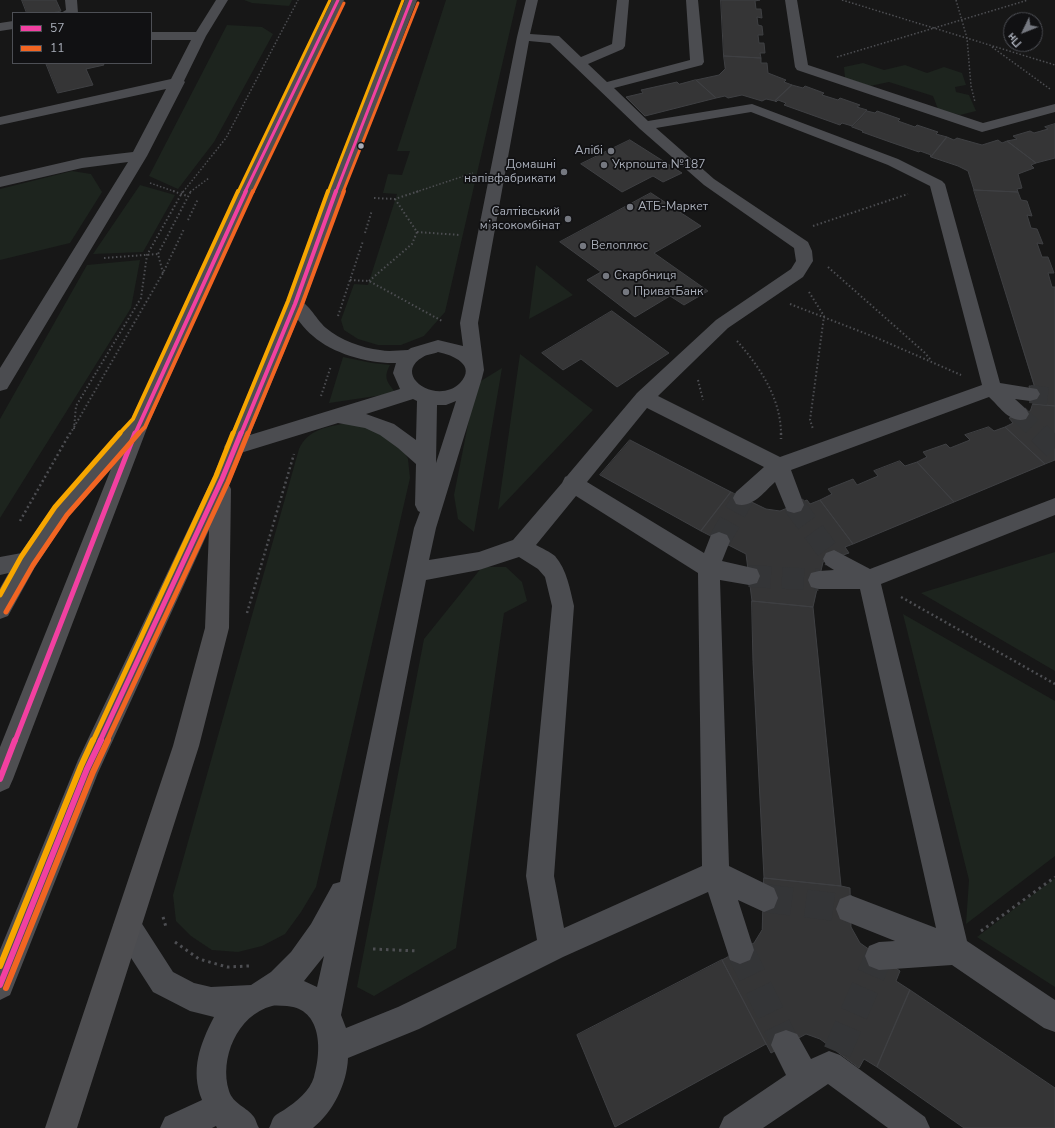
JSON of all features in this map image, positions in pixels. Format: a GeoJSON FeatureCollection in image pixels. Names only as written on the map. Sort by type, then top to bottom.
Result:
{"type":"FeatureCollection","features":[{"type":"Feature","properties":{"kind":"highway"},"geometry":{"type":"LineString","coordinates":[[0,780],[139,423],[264,152],[338,0]]}},
{"type":"Feature","properties":{"kind":"highway"},"geometry":{"type":"LineString","coordinates":[[0,985],[87,769],[222,480],[234,447],[295,304],[349,156],[411,0]]}},
{"type":"Feature","properties":{"kind":"highway"},"geometry":{"type":"LineString","coordinates":[[0,609],[27,561],[61,511],[139,423]]}},
{"type":"Feature","properties":{"kind":"highway"},"geometry":{"type":"LineString","coordinates":[[61,1128],[186,746],[218,628],[222,480]]}},
{"type":"Feature","properties":{"kind":"street"},"geometry":{"type":"LineString","coordinates":[[71,0],[72,12]]}},
{"type":"Feature","properties":{"kind":"street"},"geometry":{"type":"LineString","coordinates":[[0,384],[139,156],[178,82],[200,36],[222,0]]}},
{"type":"Feature","properties":{"kind":"street"},"geometry":{"type":"LineString","coordinates":[[326,1016],[425,528],[473,373],[469,323],[523,37],[532,0]]}},
{"type":"Feature","properties":{"kind":"street"},"geometry":{"type":"LineString","coordinates":[[579,63],[618,46],[623,0]]}},
{"type":"Feature","properties":{"kind":"street"},"geometry":{"type":"LineString","coordinates":[[603,87],[697,62],[692,0]]}},
{"type":"Feature","properties":{"kind":"street"},"geometry":{"type":"LineString","coordinates":[[792,0],[802,67],[982,128],[1055,108]]}},
{"type":"Feature","properties":{"kind":"street"},"geometry":{"type":"LineString","coordinates":[[0,27],[12,25]]}},
{"type":"Feature","properties":{"kind":"street"},"geometry":{"type":"LineString","coordinates":[[152,36],[200,36]]}},
{"type":"Feature","properties":{"kind":"street"},"geometry":{"type":"LineString","coordinates":[[416,572],[478,561],[521,547],[572,483],[644,398],[722,324],[797,272],[805,263],[805,256],[802,246],[709,182],[645,126],[554,39],[523,37]]}},
{"type":"Feature","properties":{"kind":"street"},"geometry":{"type":"LineString","coordinates":[[0,121],[178,82]]}},
{"type":"Feature","properties":{"kind":"street"},"geometry":{"type":"LineString","coordinates":[[645,126],[752,108],[893,162],[938,184],[992,389],[1019,414]]}},
{"type":"Feature","properties":{"kind":"street"},"geometry":{"type":"LineString","coordinates":[[0,182],[82,162],[139,156]]}},
{"type":"Feature","properties":{"kind":"street"},"geometry":{"type":"LineString","coordinates":[[295,304],[318,332],[335,342],[359,352],[381,357],[412,356]]}},
{"type":"Feature","properties":{"kind":"street"},"geometry":{"type":"LineString","coordinates":[[438,346],[469,323]]}},
{"type":"Feature","properties":{"kind":"street"},"geometry":{"type":"LineString","coordinates":[[234,447],[308,423],[420,395],[448,397],[466,388],[473,373],[469,357],[460,351],[450,347],[438,346],[427,348],[412,356],[406,362],[402,375],[404,382],[420,395],[426,461],[425,528]]}},
{"type":"Feature","properties":{"kind":"street"},"geometry":{"type":"LineString","coordinates":[[743,498],[779,466],[992,389],[1030,394]]}},
{"type":"Feature","properties":{"kind":"street"},"geometry":{"type":"LineString","coordinates":[[644,398],[779,466],[794,505]]}},
{"type":"Feature","properties":{"kind":"street"},"geometry":{"type":"LineString","coordinates":[[336,416],[362,419],[380,425],[401,438],[426,461]]}},
{"type":"Feature","properties":{"kind":"street"},"geometry":{"type":"LineString","coordinates":[[572,483],[709,568],[749,576]]}},
{"type":"Feature","properties":{"kind":"street"},"geometry":{"type":"LineString","coordinates":[[819,580],[869,579],[1055,506]]}},
{"type":"Feature","properties":{"kind":"street"},"geometry":{"type":"LineString","coordinates":[[719,541],[709,568],[716,874],[740,950]]}},
{"type":"Feature","properties":{"kind":"street"},"geometry":{"type":"LineString","coordinates":[[521,547],[546,562],[555,574],[563,606],[540,876],[552,947]]}},
{"type":"Feature","properties":{"kind":"street"},"geometry":{"type":"LineString","coordinates":[[834,559],[869,579],[955,950]]}},
{"type":"Feature","properties":{"kind":"street"},"geometry":{"type":"LineString","coordinates":[[0,566],[27,561]]}},
{"type":"Feature","properties":{"kind":"street"},"geometry":{"type":"LineString","coordinates":[[176,1128],[232,1122],[213,1090],[211,1069],[214,1049],[223,1029],[235,1012],[294,971],[308,954],[333,916],[357,864]]}},
{"type":"Feature","properties":{"kind":"street"},"geometry":{"type":"LineString","coordinates":[[335,1048],[408,1018],[552,947],[716,874]]}},
{"type":"Feature","properties":{"kind":"street"},"geometry":{"type":"LineString","coordinates":[[716,874],[764,898]]}},
{"type":"Feature","properties":{"kind":"street"},"geometry":{"type":"LineString","coordinates":[[850,908],[955,950],[1055,1017]]}},
{"type":"Feature","properties":{"kind":"street"},"geometry":{"type":"LineString","coordinates":[[127,926],[163,982],[190,996],[211,1002],[287,991],[303,995],[318,1005],[326,1016],[332,1030],[335,1048],[333,1067],[327,1086],[313,1115],[303,1117],[285,1128]]}},
{"type":"Feature","properties":{"kind":"street"},"geometry":{"type":"LineString","coordinates":[[879,956],[955,950]]}},
{"type":"Feature","properties":{"kind":"street"},"geometry":{"type":"LineString","coordinates":[[786,1045],[824,1066],[914,1128]]}},
{"type":"Feature","properties":{"kind":"street"},"geometry":{"type":"LineString","coordinates":[[736,1128],[824,1066]]}},
{"type":"Feature","properties":{"kind":"path"},"geometry":{"type":"LineString","coordinates":[[74,429],[76,406],[141,298],[147,255],[181,194],[226,138],[298,0]]}},
{"type":"Feature","properties":{"kind":"path"},"geometry":{"type":"LineString","coordinates":[[842,0],[1055,65]]}},
{"type":"Feature","properties":{"kind":"path"},"geometry":{"type":"LineString","coordinates":[[956,0],[967,38],[971,86],[982,128]]}},
{"type":"Feature","properties":{"kind":"path"},"geometry":{"type":"LineString","coordinates":[[802,67],[1028,0]]}},
{"type":"Feature","properties":{"kind":"path"},"geometry":{"type":"LineString","coordinates":[[990,45],[1055,93]]}},
{"type":"Feature","properties":{"kind":"path"},"geometry":{"type":"LineString","coordinates":[[374,198],[394,199],[500,165]]}},
{"type":"Feature","properties":{"kind":"path"},"geometry":{"type":"LineString","coordinates":[[127,174],[187,196]]}},
{"type":"Feature","properties":{"kind":"path"},"geometry":{"type":"LineString","coordinates":[[163,273],[158,254],[187,196],[190,192],[210,178]]}},
{"type":"Feature","properties":{"kind":"path"},"geometry":{"type":"LineString","coordinates":[[786,235],[938,184]]}},
{"type":"Feature","properties":{"kind":"path"},"geometry":{"type":"LineString","coordinates":[[188,220],[198,199]]}},
{"type":"Feature","properties":{"kind":"path"},"geometry":{"type":"LineString","coordinates":[[394,199],[417,232]]}},
{"type":"Feature","properties":{"kind":"path"},"geometry":{"type":"LineString","coordinates":[[365,233],[372,210]]}},
{"type":"Feature","properties":{"kind":"path"},"geometry":{"type":"LineString","coordinates":[[19,523],[163,273],[184,229]]}},
{"type":"Feature","properties":{"kind":"path"},"geometry":{"type":"LineString","coordinates":[[417,232],[467,236]]}},
{"type":"Feature","properties":{"kind":"path"},"geometry":{"type":"LineString","coordinates":[[369,281],[412,244],[417,232]]}},
{"type":"Feature","properties":{"kind":"path"},"geometry":{"type":"LineString","coordinates":[[363,240],[350,280],[369,281],[442,321]]}},
{"type":"Feature","properties":{"kind":"path"},"geometry":{"type":"LineString","coordinates":[[802,246],[840,277],[864,301],[924,352],[931,360]]}},
{"type":"Feature","properties":{"kind":"path"},"geometry":{"type":"LineString","coordinates":[[75,260],[158,254]]}},
{"type":"Feature","properties":{"kind":"path"},"geometry":{"type":"LineString","coordinates":[[797,272],[824,316],[810,420],[818,452]]}},
{"type":"Feature","properties":{"kind":"path"},"geometry":{"type":"LineString","coordinates":[[764,295],[824,316],[931,360],[992,389]]}},
{"type":"Feature","properties":{"kind":"path"},"geometry":{"type":"LineString","coordinates":[[722,324],[748,353],[774,397],[782,433],[779,466]]}},
{"type":"Feature","properties":{"kind":"path"},"geometry":{"type":"LineString","coordinates":[[692,352],[711,433]]}},
{"type":"Feature","properties":{"kind":"path"},"geometry":{"type":"LineString","coordinates":[[869,579],[1055,684]]}},
{"type":"Feature","properties":{"kind":"path"},"geometry":{"type":"LineString","coordinates":[[955,950],[1055,877]]}},
{"type":"Feature","properties":{"kind":"path"},"geometry":{"type":"LineString","coordinates":[[373,949],[418,951]]}},
{"type":"Feature","properties":{"kind":"path"},"geometry":{"type":"LineString","coordinates":[[199,958],[228,967],[255,965]]}},
{"type":"Feature","properties":{"kind":"shaded area"},"geometry":{"type":"Polygon","coordinates":[[[244,0],[292,0],[289,6],[252,3],[244,0]]]}},
{"type":"Feature","properties":{"kind":"shaded area"},"geometry":{"type":"Polygon","coordinates":[[[446,0],[517,0],[445,312],[424,336],[401,345],[378,345],[358,339],[344,330],[341,320],[354,284],[368,285],[397,194],[383,193],[388,174],[402,175],[410,151],[397,151],[446,0]]]}},
{"type":"Feature","properties":{"kind":"shaded area"},"geometry":{"type":"Polygon","coordinates":[[[227,25],[262,27],[273,34],[214,142],[178,189],[149,176],[227,25]]]}},
{"type":"Feature","properties":{"kind":"shaded area"},"geometry":{"type":"Polygon","coordinates":[[[863,63],[884,70],[905,65],[927,73],[944,67],[962,73],[966,85],[955,87],[956,92],[969,95],[976,111],[960,115],[938,109],[933,96],[889,82],[870,86],[845,78],[844,67],[863,63]]]}},
{"type":"Feature","properties":{"kind":"shaded area"},"geometry":{"type":"Polygon","coordinates":[[[72,171],[91,174],[102,192],[70,243],[0,260],[0,189],[72,171]]]}},
{"type":"Feature","properties":{"kind":"shaded area"},"geometry":{"type":"Polygon","coordinates":[[[140,185],[175,195],[143,252],[93,254],[140,185]]]}},
{"type":"Feature","properties":{"kind":"shaded area"},"geometry":{"type":"Polygon","coordinates":[[[140,260],[131,308],[0,518],[0,419],[87,265],[140,260]]]}},
{"type":"Feature","properties":{"kind":"shaded area"},"geometry":{"type":"Polygon","coordinates":[[[536,265],[573,295],[529,319],[536,265]]]}},
{"type":"Feature","properties":{"kind":"shaded area"},"geometry":{"type":"Polygon","coordinates":[[[520,354],[593,410],[498,510],[520,354]]]}},
{"type":"Feature","properties":{"kind":"shaded area"},"geometry":{"type":"Polygon","coordinates":[[[343,357],[390,365],[386,377],[390,386],[396,393],[329,403],[343,357]]]}},
{"type":"Feature","properties":{"kind":"shaded area"},"geometry":{"type":"Polygon","coordinates":[[[502,368],[474,532],[458,519],[454,495],[476,384],[502,368]]]}},
{"type":"Feature","properties":{"kind":"shaded area"},"geometry":{"type":"Polygon","coordinates":[[[347,423],[367,426],[400,444],[408,459],[410,478],[316,887],[301,912],[285,934],[262,946],[238,952],[212,950],[191,936],[176,921],[173,895],[299,449],[307,437],[313,433],[325,428],[347,423]]]}},
{"type":"Feature","properties":{"kind":"shaded area"},"geometry":{"type":"Polygon","coordinates":[[[1055,552],[1055,671],[921,593],[1055,552]]]}},
{"type":"Feature","properties":{"kind":"shaded area"},"geometry":{"type":"Polygon","coordinates":[[[482,567],[506,567],[522,582],[527,601],[504,613],[456,948],[374,996],[357,987],[424,639],[482,567]]]}},
{"type":"Feature","properties":{"kind":"shaded area"},"geometry":{"type":"Polygon","coordinates":[[[903,614],[1055,701],[1055,856],[966,924],[969,880],[903,614]]]}},
{"type":"Feature","properties":{"kind":"shaded area"},"geometry":{"type":"Polygon","coordinates":[[[1055,878],[1055,987],[977,937],[1055,878]]]}},
{"type":"Feature","properties":{"kind":"building"},"geometry":{"type":"Polygon","coordinates":[[[22,0],[56,0],[61,11],[56,12],[27,12],[22,0]]]}},
{"type":"Feature","properties":{"kind":"building"},"geometry":{"type":"Polygon","coordinates":[[[721,0],[760,0],[755,1],[756,9],[761,9],[762,18],[757,17],[758,25],[762,26],[763,35],[758,35],[759,43],[764,43],[765,53],[760,53],[761,58],[724,56],[721,0]]]}},
{"type":"Feature","properties":{"kind":"building"},"geometry":{"type":"Polygon","coordinates":[[[724,56],[761,58],[761,63],[767,63],[768,73],[786,80],[784,82],[792,85],[775,101],[766,99],[762,101],[742,95],[728,98],[725,96],[716,98],[696,80],[719,75],[725,69],[724,56]]]}},
{"type":"Feature","properties":{"kind":"building"},"geometry":{"type":"Polygon","coordinates":[[[46,64],[104,64],[86,69],[93,85],[58,93],[46,64]]]}},
{"type":"Feature","properties":{"kind":"building"},"geometry":{"type":"Polygon","coordinates":[[[696,80],[716,98],[645,116],[626,97],[643,93],[641,90],[677,82],[679,84],[696,80]]]}},
{"type":"Feature","properties":{"kind":"building"},"geometry":{"type":"Polygon","coordinates":[[[792,85],[803,88],[805,86],[824,93],[822,95],[838,100],[840,98],[860,105],[857,107],[867,110],[852,126],[842,123],[840,125],[784,105],[786,103],[778,100],[776,102],[775,101],[792,85]]]}},
{"type":"Feature","properties":{"kind":"building"},"geometry":{"type":"Polygon","coordinates":[[[867,111],[875,113],[877,111],[900,119],[898,121],[915,127],[917,125],[938,132],[936,134],[947,137],[931,157],[931,155],[890,142],[852,127],[867,111]]]}},
{"type":"Feature","properties":{"kind":"building"},"geometry":{"type":"Polygon","coordinates":[[[1055,124],[1055,158],[1036,163],[1007,141],[1017,139],[1013,136],[1030,131],[1034,133],[1048,129],[1045,127],[1055,124]]]}},
{"type":"Feature","properties":{"kind":"building"},"geometry":{"type":"Polygon","coordinates":[[[947,137],[954,140],[957,138],[982,145],[998,140],[1002,143],[1007,141],[1036,163],[1031,165],[1034,168],[1018,174],[1022,188],[1017,189],[1018,192],[974,190],[968,171],[931,157],[947,137]]]}},
{"type":"Feature","properties":{"kind":"building"},"geometry":{"type":"Polygon","coordinates":[[[630,140],[682,173],[663,182],[653,176],[622,192],[581,164],[630,140]]]}},
{"type":"Feature","properties":{"kind":"building"},"geometry":{"type":"Polygon","coordinates":[[[974,190],[1018,192],[1021,200],[1027,201],[1032,216],[1027,215],[1031,228],[1037,229],[1043,244],[1037,243],[1042,257],[1048,257],[1054,273],[1048,273],[1052,287],[1055,287],[1055,406],[1033,404],[1029,386],[1034,386],[974,190]]]}},
{"type":"Feature","properties":{"kind":"building"},"geometry":{"type":"Polygon","coordinates":[[[651,193],[701,226],[654,253],[708,291],[684,305],[670,296],[635,317],[587,280],[601,272],[560,242],[651,193]]]}},
{"type":"Feature","properties":{"kind":"building"},"geometry":{"type":"Polygon","coordinates":[[[612,311],[669,353],[617,387],[581,359],[563,370],[542,353],[612,311]]]}},
{"type":"Feature","properties":{"kind":"building"},"geometry":{"type":"Polygon","coordinates":[[[1033,404],[1055,406],[1055,460],[1045,464],[1005,427],[1013,423],[1009,418],[1030,411],[1033,404]]]}},
{"type":"Feature","properties":{"kind":"building"},"geometry":{"type":"Polygon","coordinates":[[[989,427],[994,431],[1005,427],[1045,464],[954,502],[917,462],[927,457],[923,452],[946,444],[950,448],[970,440],[965,435],[989,427]]]}},
{"type":"Feature","properties":{"kind":"building"},"geometry":{"type":"Polygon","coordinates":[[[630,440],[731,492],[701,531],[600,475],[630,440]]]}},
{"type":"Feature","properties":{"kind":"building"},"geometry":{"type":"Polygon","coordinates":[[[900,461],[905,466],[917,462],[954,502],[853,544],[820,500],[832,494],[828,489],[853,479],[857,485],[878,476],[874,471],[900,461]]]}},
{"type":"Feature","properties":{"kind":"building"},"geometry":{"type":"Polygon","coordinates":[[[731,492],[766,509],[780,511],[807,500],[810,504],[820,500],[853,544],[845,547],[849,553],[823,562],[813,607],[752,601],[746,554],[701,531],[731,492]]]}},
{"type":"Feature","properties":{"kind":"building"},"geometry":{"type":"Polygon","coordinates":[[[752,601],[813,607],[841,886],[764,878],[753,662],[752,601]]]}},
{"type":"Feature","properties":{"kind":"building"},"geometry":{"type":"Polygon","coordinates":[[[764,878],[850,888],[851,927],[860,943],[900,971],[896,981],[910,990],[877,1067],[864,1059],[859,1068],[820,1039],[806,1034],[771,1053],[722,960],[754,943],[762,930],[764,878]]]}},
{"type":"Feature","properties":{"kind":"building"},"geometry":{"type":"Polygon","coordinates":[[[722,960],[766,1044],[615,1127],[577,1035],[722,960]]]}},
{"type":"Feature","properties":{"kind":"building"},"geometry":{"type":"Polygon","coordinates":[[[910,990],[1055,1088],[1055,1128],[964,1128],[877,1067],[910,990]]]}},
{"type":"Feature","properties":{"kind":"tunnel"},"geometry":{"type":"LineString","coordinates":[[1030,394],[1055,397]]}},
{"type":"Feature","properties":{"kind":"tunnel"},"geometry":{"type":"LineString","coordinates":[[1019,414],[1040,434]]}},
{"type":"Feature","properties":{"kind":"tunnel"},"geometry":{"type":"LineString","coordinates":[[1040,434],[1055,449]]}},
{"type":"Feature","properties":{"kind":"tunnel"},"geometry":{"type":"LineString","coordinates":[[719,541],[743,498]]}},
{"type":"Feature","properties":{"kind":"tunnel"},"geometry":{"type":"LineString","coordinates":[[794,505],[834,559]]}},
{"type":"Feature","properties":{"kind":"tunnel"},"geometry":{"type":"LineString","coordinates":[[749,576],[819,580]]}},
{"type":"Feature","properties":{"kind":"tunnel"},"geometry":{"type":"LineString","coordinates":[[764,898],[850,909]]}},
{"type":"Feature","properties":{"kind":"tunnel"},"geometry":{"type":"LineString","coordinates":[[740,950],[786,1045]]}},
{"type":"Feature","properties":{"kind":"tunnel"},"geometry":{"type":"LineString","coordinates":[[837,1052],[879,956]]}},
{"type":"Feature","properties":{"kind":"transit line"},"geometry":{"type":"LineString","coordinates":[[0,595],[21,557],[55,507],[133,419],[258,149],[330,0]]}},
{"type":"Feature","properties":{"kind":"transit line","name":"57"},"geometry":{"type":"LineString","coordinates":[[0,779],[139,423],[264,152],[338,0]]}},
{"type":"Feature","properties":{"kind":"transit line"},"geometry":{"type":"LineString","coordinates":[[0,966],[81,766],[216,476],[288,301],[342,153],[403,0]]}},
{"type":"Feature","properties":{"kind":"transit line","name":"57"},"geometry":{"type":"LineString","coordinates":[[0,985],[87,769],[222,479],[295,304],[349,156],[411,0]]}},
{"type":"Feature","properties":{"kind":"transit line","name":"11"},"geometry":{"type":"LineString","coordinates":[[6,612],[33,565],[67,515],[145,427],[270,155],[344,3]]}},
{"type":"Feature","properties":{"kind":"transit line","name":"11"},"geometry":{"type":"LineString","coordinates":[[6,988],[93,772],[228,482],[301,307],[356,158],[418,3]]}},
{"type":"Feature","properties":{"kind":"place","name":"Алібі"},"geometry":{"type":"Point","coordinates":[611,151]}},
{"type":"Feature","properties":{"kind":"place","name":"Укрпошта №187"},"geometry":{"type":"Point","coordinates":[604,165]}},
{"type":"Feature","properties":{"kind":"place","name":"Домашні напівфабрикати"},"geometry":{"type":"Point","coordinates":[564,172]}},
{"type":"Feature","properties":{"kind":"place","name":"АТБ-Маркет"},"geometry":{"type":"Point","coordinates":[630,207]}},
{"type":"Feature","properties":{"kind":"place","name":"Салтівський мʼясокомбінат"},"geometry":{"type":"Point","coordinates":[568,219]}},
{"type":"Feature","properties":{"kind":"place","name":"Велоплюс"},"geometry":{"type":"Point","coordinates":[583,246]}},
{"type":"Feature","properties":{"kind":"place","name":"Скарбниця"},"geometry":{"type":"Point","coordinates":[606,276]}},
{"type":"Feature","properties":{"kind":"place","name":"ПриватБанк"},"geometry":{"type":"Point","coordinates":[626,292]}}]}
